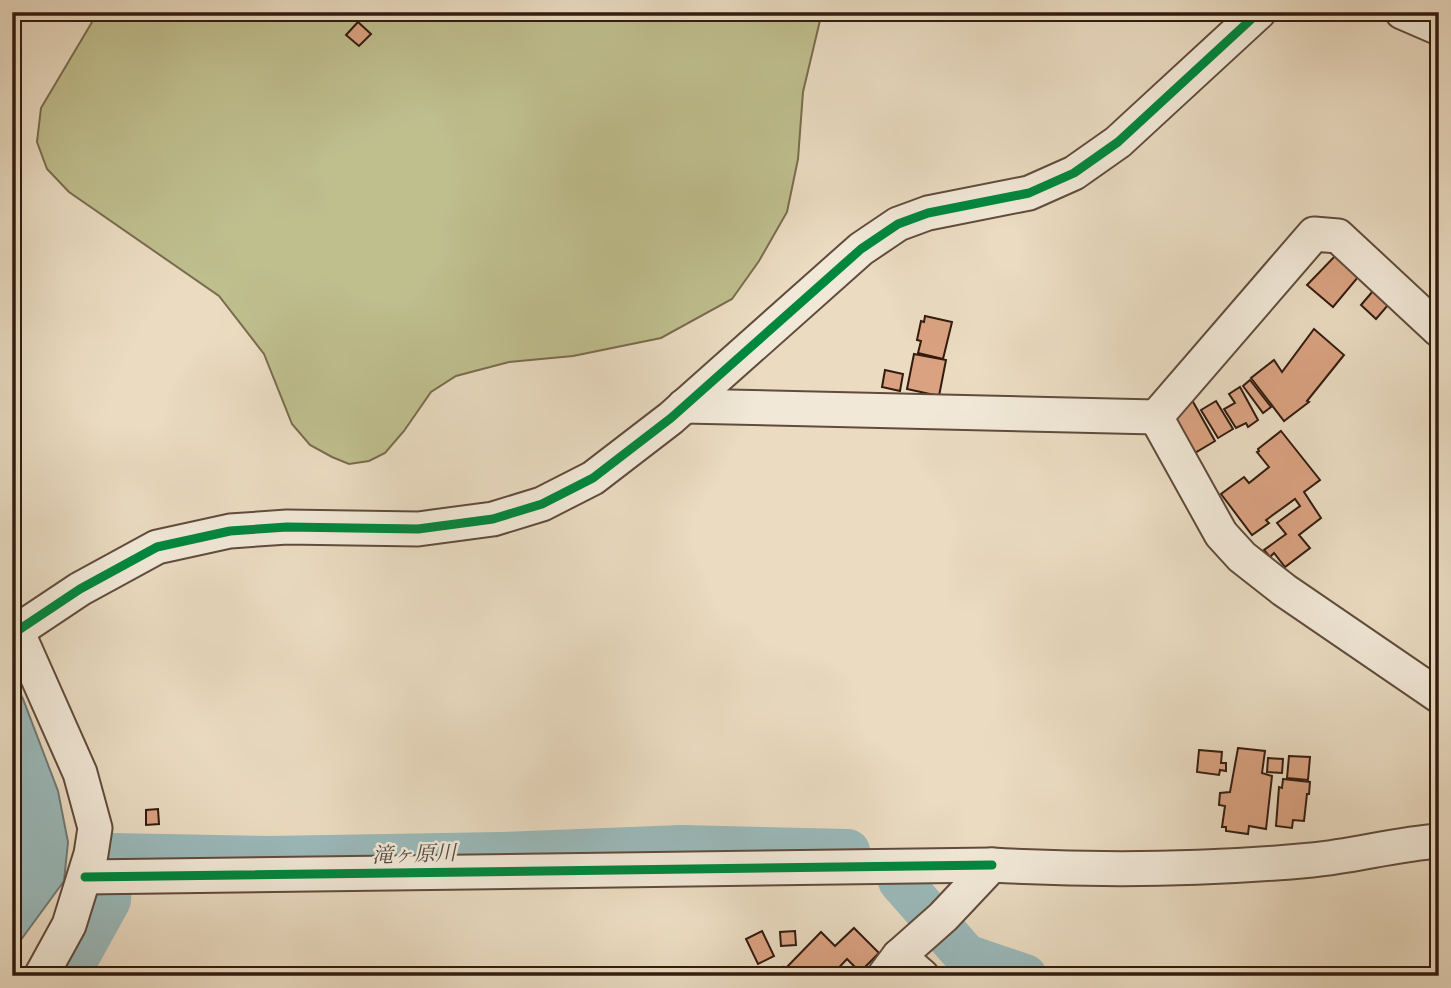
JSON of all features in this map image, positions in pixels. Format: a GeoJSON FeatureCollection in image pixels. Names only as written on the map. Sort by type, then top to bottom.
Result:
{"type":"FeatureCollection","features":[{"type":"Feature","properties":{"kind":"street"},"geometry":{"type":"LineString","coordinates":[[41,976],[69,925],[104,876],[95,828],[80,773],[15,631],[80,589],[157,547],[230,531],[287,527],[418,529],[493,519],[542,503],[593,478],[684,406],[861,249],[898,225],[928,213],[1029,193],[1074,173],[1118,142],[1259,12]]}},
{"type":"Feature","properties":{"kind":"street"},"geometry":{"type":"LineString","coordinates":[[1402,12],[1439,28]]}},
{"type":"Feature","properties":{"kind":"street"},"geometry":{"type":"LineString","coordinates":[[1156,417],[1314,234],[1338,236],[1439,330]]}},
{"type":"Feature","properties":{"kind":"street"},"geometry":{"type":"LineString","coordinates":[[684,406],[1156,417]]}},
{"type":"Feature","properties":{"kind":"street"},"geometry":{"type":"LineString","coordinates":[[1156,417],[1221,534],[1242,557],[1275,584],[1439,696]]}},
{"type":"Feature","properties":{"kind":"street"},"geometry":{"type":"LineString","coordinates":[[104,876],[992,865],[1080,870],[1200,868],[1315,859],[1439,841]]}},
{"type":"Feature","properties":{"kind":"street"},"geometry":{"type":"LineString","coordinates":[[902,969],[936,923],[992,865]]}},
{"type":"Feature","properties":{"kind":"shaded area"},"geometry":{"type":"Polygon","coordinates":[[[98,12],[822,12],[803,92],[798,159],[787,212],[759,261],[732,299],[661,338],[573,356],[509,362],[456,376],[431,392],[385,453],[369,461],[349,464],[310,445],[292,424],[264,354],[219,296],[69,192],[47,169],[37,142],[41,108],[98,12]]]}},
{"type":"Feature","properties":{"kind":"water"},"geometry":{"type":"Polygon","coordinates":[[[12,677],[58,791],[68,842],[64,881],[12,952],[12,677]]]}},
{"type":"Feature","properties":{"kind":"building"},"geometry":{"type":"Polygon","coordinates":[[[358,22],[371,34],[359,46],[346,35],[358,22]]]}},
{"type":"Feature","properties":{"kind":"building"},"geometry":{"type":"Polygon","coordinates":[[[1335,256],[1359,276],[1333,307],[1307,285],[1335,256]]]}},
{"type":"Feature","properties":{"kind":"building"},"geometry":{"type":"Polygon","coordinates":[[[1373,291],[1389,304],[1376,319],[1361,305],[1373,291]]]}},
{"type":"Feature","properties":{"kind":"building"},"geometry":{"type":"Polygon","coordinates":[[[925,316],[952,322],[943,359],[918,353],[921,341],[917,340],[921,321],[924,322],[925,316]]]}},
{"type":"Feature","properties":{"kind":"building"},"geometry":{"type":"Polygon","coordinates":[[[1314,329],[1344,355],[1307,401],[1309,402],[1284,421],[1251,378],[1274,360],[1282,372],[1314,329]]]}},
{"type":"Feature","properties":{"kind":"building"},"geometry":{"type":"Polygon","coordinates":[[[914,354],[946,360],[939,396],[907,389],[914,354]]]}},
{"type":"Feature","properties":{"kind":"building"},"geometry":{"type":"Polygon","coordinates":[[[885,370],[903,374],[900,391],[882,387],[885,370]]]}},
{"type":"Feature","properties":{"kind":"building"},"geometry":{"type":"Polygon","coordinates":[[[1250,380],[1271,407],[1263,413],[1243,386],[1250,380]]]}},
{"type":"Feature","properties":{"kind":"building"},"geometry":{"type":"Polygon","coordinates":[[[1240,387],[1258,420],[1248,427],[1246,423],[1236,428],[1224,409],[1235,403],[1229,394],[1240,387]]]}},
{"type":"Feature","properties":{"kind":"building"},"geometry":{"type":"Polygon","coordinates":[[[1192,400],[1215,441],[1193,454],[1170,413],[1192,400]]]}},
{"type":"Feature","properties":{"kind":"building"},"geometry":{"type":"Polygon","coordinates":[[[1216,401],[1233,429],[1218,438],[1201,410],[1216,401]]]}},
{"type":"Feature","properties":{"kind":"building"},"geometry":{"type":"Polygon","coordinates":[[[1281,431],[1320,480],[1304,492],[1321,518],[1299,535],[1310,548],[1285,567],[1274,553],[1270,557],[1264,550],[1286,534],[1277,523],[1300,506],[1295,499],[1266,520],[1269,523],[1252,535],[1221,494],[1244,477],[1249,483],[1269,467],[1257,452],[1258,449],[1281,431]]]}},
{"type":"Feature","properties":{"kind":"building"},"geometry":{"type":"Polygon","coordinates":[[[1238,748],[1265,751],[1262,773],[1272,776],[1266,829],[1249,826],[1248,834],[1226,831],[1226,827],[1222,827],[1225,806],[1219,805],[1220,793],[1230,792],[1238,748]]]}},
{"type":"Feature","properties":{"kind":"building"},"geometry":{"type":"Polygon","coordinates":[[[1199,750],[1222,752],[1221,763],[1226,763],[1226,771],[1220,770],[1219,775],[1197,772],[1199,750]]]}},
{"type":"Feature","properties":{"kind":"building"},"geometry":{"type":"Polygon","coordinates":[[[1289,756],[1310,757],[1308,780],[1287,778],[1289,756]]]}},
{"type":"Feature","properties":{"kind":"building"},"geometry":{"type":"Polygon","coordinates":[[[1268,758],[1283,759],[1282,773],[1267,772],[1268,758]]]}},
{"type":"Feature","properties":{"kind":"building"},"geometry":{"type":"Polygon","coordinates":[[[1283,779],[1310,782],[1304,821],[1293,820],[1292,828],[1276,826],[1279,787],[1282,788],[1283,779]]]}},
{"type":"Feature","properties":{"kind":"building"},"geometry":{"type":"Polygon","coordinates":[[[158,809],[159,824],[146,825],[146,810],[158,809]]]}},
{"type":"Feature","properties":{"kind":"building"},"geometry":{"type":"Polygon","coordinates":[[[854,928],[879,953],[860,972],[847,959],[831,976],[776,974],[783,967],[785,969],[821,932],[835,946],[854,928]]]}},
{"type":"Feature","properties":{"kind":"building"},"geometry":{"type":"Polygon","coordinates":[[[762,931],[774,956],[758,964],[746,939],[762,931]]]}},
{"type":"Feature","properties":{"kind":"building"},"geometry":{"type":"Polygon","coordinates":[[[795,931],[796,945],[781,946],[780,932],[795,931]]]}},
{"type":"Feature","properties":{"kind":"waterway","name":"滝ヶ原川"},"geometry":{"type":"LineString","coordinates":[[67,976],[109,900],[112,855],[270,858],[501,854],[682,847],[848,851]]}},
{"type":"Feature","properties":{"kind":"waterway","name":"滝ヶ原川"},"geometry":{"type":"LineString","coordinates":[[900,881],[966,956],[1025,976]]}},
{"type":"Feature","properties":{"kind":"cycle path"},"geometry":{"type":"LineString","coordinates":[[12,630],[17,631],[80,589],[157,547],[230,531],[287,527],[418,529],[493,519],[542,504],[593,478],[671,418],[861,249],[898,224],[928,213],[1029,193],[1074,173],[1118,142],[1259,12]]}},
{"type":"Feature","properties":{"kind":"cycle path"},"geometry":{"type":"LineString","coordinates":[[85,877],[992,865]]}}]}
